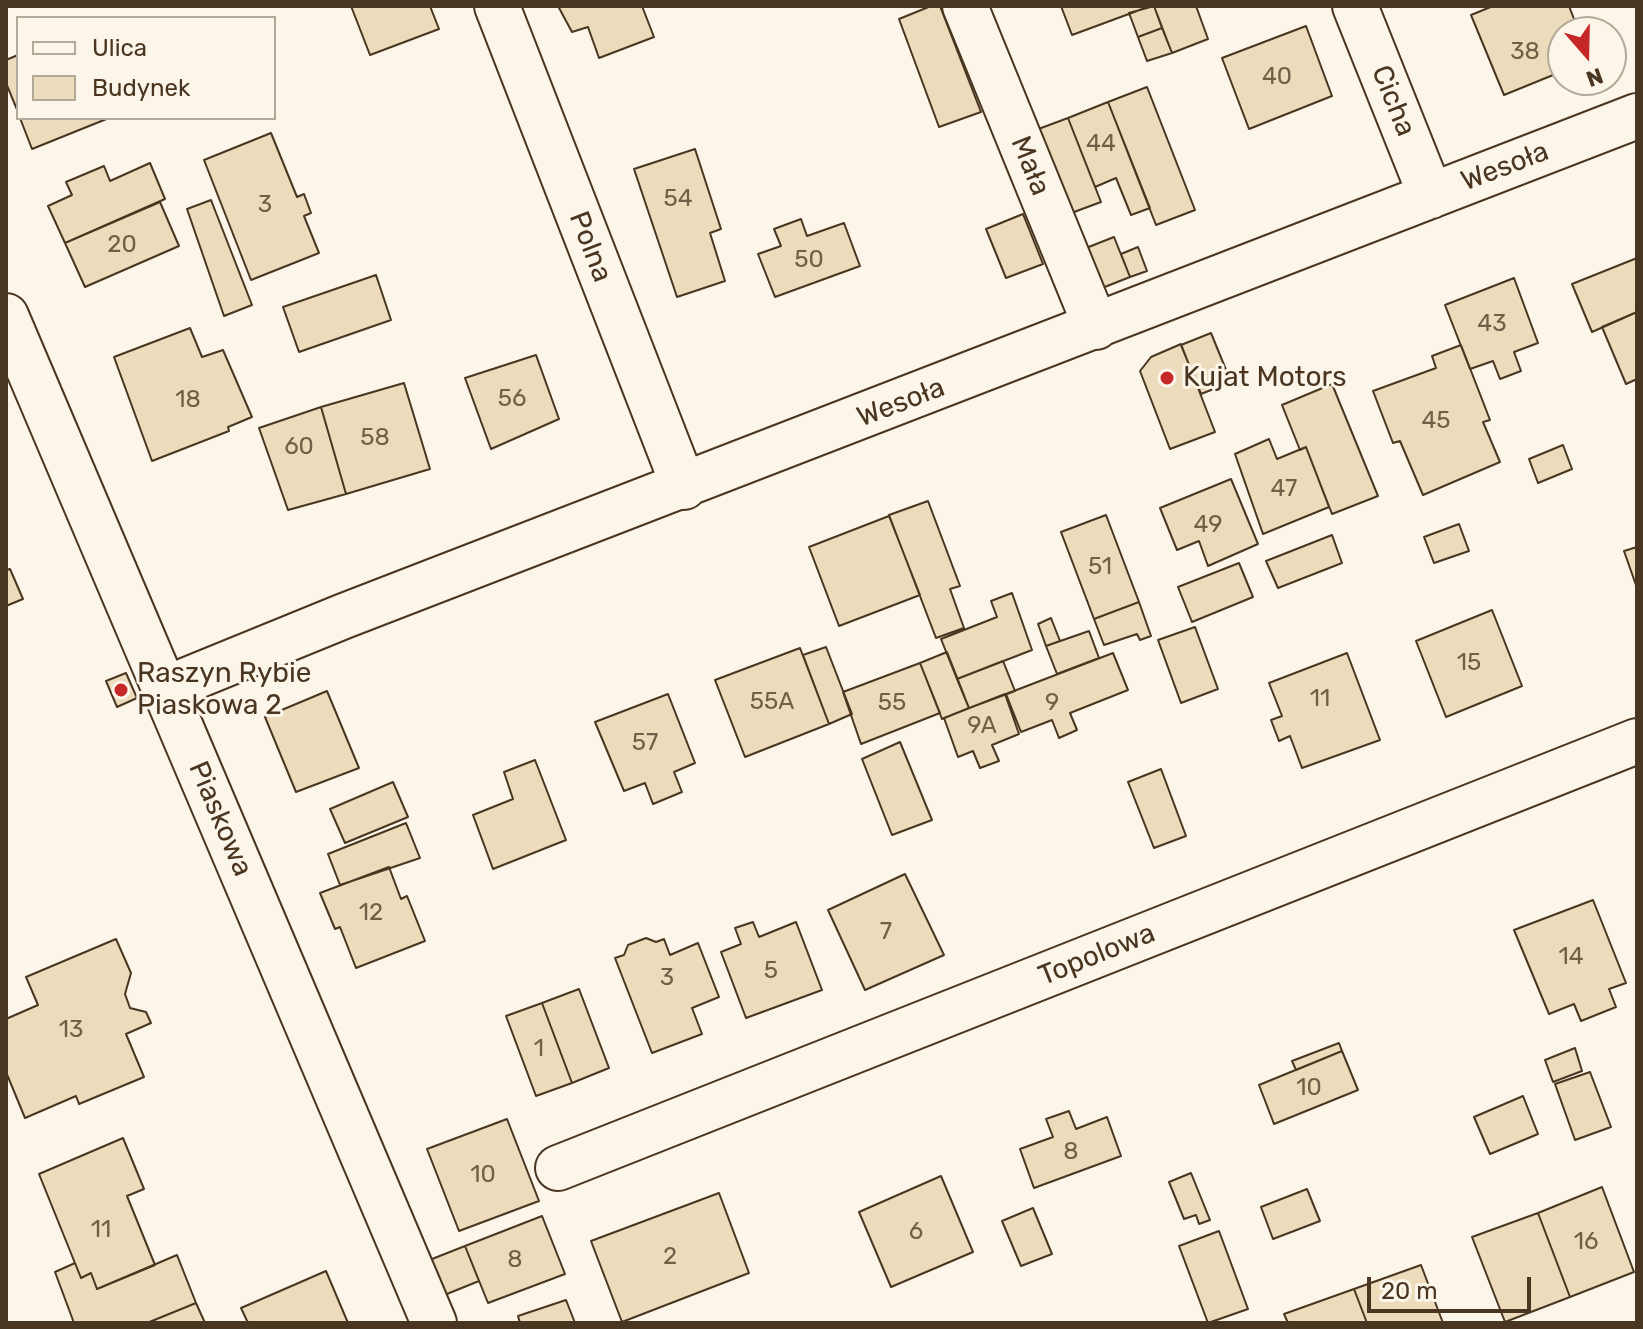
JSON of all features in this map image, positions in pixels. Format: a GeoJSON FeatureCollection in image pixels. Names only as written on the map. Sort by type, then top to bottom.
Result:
{"type":"FeatureCollection","features":[{"type":"Feature","properties":{"kind":"street","name":"Polna"},"geometry":{"type":"LineString","coordinates":[[497,6],[684,487]]}},
{"type":"Feature","properties":{"kind":"street","name":"Mała"},"geometry":{"type":"LineString","coordinates":[[965,6],[1096,327]]}},
{"type":"Feature","properties":{"kind":"street","name":"Cicha"},"geometry":{"type":"LineString","coordinates":[[1355,6],[1431,196]]}},
{"type":"Feature","properties":{"kind":"street","name":"Wesoła"},"geometry":{"type":"LineString","coordinates":[[165,689],[344,616],[1637,116]]}},
{"type":"Feature","properties":{"kind":"street","name":"Piaskowa"},"geometry":{"type":"LineString","coordinates":[[6,316],[434,1323]]}},
{"type":"Feature","properties":{"kind":"street","name":"Topolowa"},"geometry":{"type":"LineString","coordinates":[[558,1168],[1637,741]]}},
{"type":"Feature","properties":{"kind":"building"},"geometry":{"type":"Polygon","coordinates":[[[351,6],[430,6],[439,29],[370,55],[351,6]]]}},
{"type":"Feature","properties":{"kind":"building"},"geometry":{"type":"Polygon","coordinates":[[[558,6],[642,6],[654,37],[599,58],[588,27],[572,32],[558,6]]]}},
{"type":"Feature","properties":{"kind":"building"},"geometry":{"type":"Polygon","coordinates":[[[931,6],[940,6],[981,112],[939,127],[899,19],[931,6]]]}},
{"type":"Feature","properties":{"kind":"building"},"geometry":{"type":"Polygon","coordinates":[[[1061,6],[1144,6],[1145,8],[1072,35],[1061,6]]]}},
{"type":"Feature","properties":{"kind":"building"},"geometry":{"type":"Polygon","coordinates":[[[1154,6],[1162,28],[1138,37],[1129,13],[1154,6]]]}},
{"type":"Feature","properties":{"kind":"building"},"geometry":{"type":"Polygon","coordinates":[[[1154,6],[1196,6],[1208,39],[1172,53],[1154,6]]]}},
{"type":"Feature","properties":{"kind":"building"},"geometry":{"type":"Polygon","coordinates":[[[1493,6],[1569,6],[1573,16],[1547,16],[1547,78],[1504,95],[1471,15],[1493,6]]]}},
{"type":"Feature","properties":{"kind":"building"},"geometry":{"type":"Polygon","coordinates":[[[1306,26],[1332,96],[1249,129],[1222,58],[1306,26]]]}},
{"type":"Feature","properties":{"kind":"building"},"geometry":{"type":"Polygon","coordinates":[[[1162,28],[1172,53],[1147,61],[1138,37],[1162,28]]]}},
{"type":"Feature","properties":{"kind":"building"},"geometry":{"type":"Polygon","coordinates":[[[16,56],[16,107],[6,83],[6,60],[16,56]]]}},
{"type":"Feature","properties":{"kind":"building"},"geometry":{"type":"Polygon","coordinates":[[[1147,87],[1195,210],[1156,225],[1108,102],[1147,87]]]}},
{"type":"Feature","properties":{"kind":"building"},"geometry":{"type":"Polygon","coordinates":[[[1108,102],[1150,208],[1131,215],[1116,178],[1095,187],[1068,118],[1108,102]]]}},
{"type":"Feature","properties":{"kind":"building"},"geometry":{"type":"Polygon","coordinates":[[[1068,118],[1101,202],[1066,215],[1033,131],[1068,118]]]}},
{"type":"Feature","properties":{"kind":"building"},"geometry":{"type":"Polygon","coordinates":[[[21,120],[104,120],[32,149],[21,120]]]}},
{"type":"Feature","properties":{"kind":"building"},"geometry":{"type":"Polygon","coordinates":[[[271,133],[297,197],[304,194],[311,213],[304,216],[319,253],[251,280],[204,160],[271,133]]]}},
{"type":"Feature","properties":{"kind":"building"},"geometry":{"type":"Polygon","coordinates":[[[695,149],[721,229],[710,233],[725,281],[677,297],[634,169],[695,149]]]}},
{"type":"Feature","properties":{"kind":"building"},"geometry":{"type":"Polygon","coordinates":[[[150,163],[165,199],[65,243],[48,206],[72,195],[66,182],[104,166],[110,181],[150,163]]]}},
{"type":"Feature","properties":{"kind":"building"},"geometry":{"type":"Polygon","coordinates":[[[211,200],[252,305],[224,316],[187,209],[211,200]]]}},
{"type":"Feature","properties":{"kind":"building"},"geometry":{"type":"Polygon","coordinates":[[[160,202],[179,246],[85,287],[65,243],[160,202]]]}},
{"type":"Feature","properties":{"kind":"building"},"geometry":{"type":"Polygon","coordinates":[[[1023,214],[1043,264],[1006,278],[986,229],[1023,214]]]}},
{"type":"Feature","properties":{"kind":"building"},"geometry":{"type":"Polygon","coordinates":[[[801,219],[807,236],[844,223],[860,266],[775,297],[758,254],[781,246],[774,229],[801,219]]]}},
{"type":"Feature","properties":{"kind":"building"},"geometry":{"type":"Polygon","coordinates":[[[1114,237],[1130,277],[1097,290],[1081,250],[1114,237]]]}},
{"type":"Feature","properties":{"kind":"building"},"geometry":{"type":"Polygon","coordinates":[[[1138,247],[1147,271],[1130,277],[1121,254],[1138,247]]]}},
{"type":"Feature","properties":{"kind":"building"},"geometry":{"type":"Polygon","coordinates":[[[1637,258],[1637,312],[1592,332],[1572,284],[1637,258]]]}},
{"type":"Feature","properties":{"kind":"building"},"geometry":{"type":"Polygon","coordinates":[[[376,275],[391,320],[299,352],[283,307],[376,275]]]}},
{"type":"Feature","properties":{"kind":"building"},"geometry":{"type":"Polygon","coordinates":[[[1514,278],[1538,343],[1514,352],[1521,371],[1500,379],[1493,361],[1470,369],[1445,305],[1514,278]]]}},
{"type":"Feature","properties":{"kind":"building"},"geometry":{"type":"Polygon","coordinates":[[[1637,312],[1637,379],[1626,384],[1602,327],[1637,312]]]}},
{"type":"Feature","properties":{"kind":"building"},"geometry":{"type":"Polygon","coordinates":[[[190,328],[202,357],[223,350],[252,417],[228,427],[229,431],[152,461],[114,357],[190,328]]]}},
{"type":"Feature","properties":{"kind":"building"},"geometry":{"type":"Polygon","coordinates":[[[1211,333],[1231,382],[1201,394],[1181,345],[1211,333]]]}},
{"type":"Feature","properties":{"kind":"building"},"geometry":{"type":"Polygon","coordinates":[[[1181,344],[1215,432],[1170,449],[1140,371],[1151,357],[1181,344]]]}},
{"type":"Feature","properties":{"kind":"building"},"geometry":{"type":"Polygon","coordinates":[[[1461,345],[1490,420],[1483,422],[1500,462],[1423,495],[1400,441],[1393,443],[1373,391],[1436,368],[1432,356],[1461,345]]]}},
{"type":"Feature","properties":{"kind":"building"},"geometry":{"type":"Polygon","coordinates":[[[536,355],[559,419],[491,449],[465,378],[536,355]]]}},
{"type":"Feature","properties":{"kind":"building"},"geometry":{"type":"Polygon","coordinates":[[[404,383],[430,469],[346,494],[321,407],[404,383]]]}},
{"type":"Feature","properties":{"kind":"building"},"geometry":{"type":"Polygon","coordinates":[[[1332,384],[1378,496],[1332,514],[1306,447],[1300,450],[1282,405],[1332,384]]]}},
{"type":"Feature","properties":{"kind":"building"},"geometry":{"type":"Polygon","coordinates":[[[321,407],[346,494],[288,510],[259,428],[321,407]]]}},
{"type":"Feature","properties":{"kind":"building"},"geometry":{"type":"Polygon","coordinates":[[[1269,439],[1277,459],[1306,447],[1329,507],[1263,534],[1235,454],[1269,439]]]}},
{"type":"Feature","properties":{"kind":"building"},"geometry":{"type":"Polygon","coordinates":[[[1563,445],[1572,469],[1538,483],[1529,459],[1563,445]]]}},
{"type":"Feature","properties":{"kind":"building"},"geometry":{"type":"Polygon","coordinates":[[[1231,479],[1258,544],[1208,566],[1199,541],[1177,550],[1160,508],[1231,479]]]}},
{"type":"Feature","properties":{"kind":"building"},"geometry":{"type":"Polygon","coordinates":[[[928,501],[960,586],[950,589],[964,628],[936,638],[889,515],[928,501]]]}},
{"type":"Feature","properties":{"kind":"building"},"geometry":{"type":"Polygon","coordinates":[[[1106,515],[1139,602],[1094,619],[1061,532],[1106,515]]]}},
{"type":"Feature","properties":{"kind":"building"},"geometry":{"type":"Polygon","coordinates":[[[889,516],[920,595],[839,626],[809,547],[889,516]]]}},
{"type":"Feature","properties":{"kind":"building"},"geometry":{"type":"Polygon","coordinates":[[[1459,524],[1469,551],[1434,563],[1424,537],[1459,524]]]}},
{"type":"Feature","properties":{"kind":"building"},"geometry":{"type":"Polygon","coordinates":[[[1332,535],[1342,563],[1278,588],[1266,561],[1332,535]]]}},
{"type":"Feature","properties":{"kind":"building"},"geometry":{"type":"Polygon","coordinates":[[[1637,547],[1637,588],[1624,551],[1637,547]]]}},
{"type":"Feature","properties":{"kind":"building"},"geometry":{"type":"Polygon","coordinates":[[[1239,563],[1253,597],[1192,622],[1178,587],[1239,563]]]}},
{"type":"Feature","properties":{"kind":"building"},"geometry":{"type":"Polygon","coordinates":[[[10,569],[23,599],[6,606],[6,570],[10,569]]]}},
{"type":"Feature","properties":{"kind":"building"},"geometry":{"type":"Polygon","coordinates":[[[1012,593],[1032,650],[957,679],[941,639],[997,617],[991,601],[1012,593]]]}},
{"type":"Feature","properties":{"kind":"building"},"geometry":{"type":"Polygon","coordinates":[[[1139,602],[1151,636],[1140,640],[1137,634],[1104,645],[1094,619],[1139,602]]]}},
{"type":"Feature","properties":{"kind":"building"},"geometry":{"type":"Polygon","coordinates":[[[1492,610],[1522,686],[1446,717],[1416,641],[1492,610]]]}},
{"type":"Feature","properties":{"kind":"building"},"geometry":{"type":"Polygon","coordinates":[[[1051,618],[1060,641],[1046,646],[1038,624],[1051,618]]]}},
{"type":"Feature","properties":{"kind":"building"},"geometry":{"type":"Polygon","coordinates":[[[1195,627],[1218,689],[1181,703],[1158,640],[1195,627]]]}},
{"type":"Feature","properties":{"kind":"building"},"geometry":{"type":"Polygon","coordinates":[[[1089,631],[1099,658],[1057,674],[1046,646],[1089,631]]]}},
{"type":"Feature","properties":{"kind":"building"},"geometry":{"type":"Polygon","coordinates":[[[826,647],[852,714],[829,724],[803,655],[826,647]]]}},
{"type":"Feature","properties":{"kind":"building"},"geometry":{"type":"Polygon","coordinates":[[[800,648],[829,724],[745,757],[715,680],[800,648]]]}},
{"type":"Feature","properties":{"kind":"building"},"geometry":{"type":"Polygon","coordinates":[[[947,652],[969,708],[942,719],[920,663],[947,652]]]}},
{"type":"Feature","properties":{"kind":"building"},"geometry":{"type":"Polygon","coordinates":[[[1113,653],[1128,690],[1070,713],[1077,730],[1059,738],[1052,720],[1021,732],[1006,694],[1113,653]]]}},
{"type":"Feature","properties":{"kind":"building"},"geometry":{"type":"Polygon","coordinates":[[[1347,653],[1380,740],[1302,768],[1290,736],[1279,741],[1271,720],[1282,716],[1269,683],[1347,653]]]}},
{"type":"Feature","properties":{"kind":"building"},"geometry":{"type":"Polygon","coordinates":[[[1003,661],[1015,691],[969,708],[957,679],[1003,661]]]}},
{"type":"Feature","properties":{"kind":"building"},"geometry":{"type":"Polygon","coordinates":[[[920,663],[940,713],[861,744],[843,692],[920,663]]]}},
{"type":"Feature","properties":{"kind":"building","name":"Raszyn Rybie Piaskowa 2"},"geometry":{"type":"Polygon","coordinates":[[[126,673],[137,698],[117,707],[106,681],[126,673]]]}},
{"type":"Feature","properties":{"kind":"building"},"geometry":{"type":"Polygon","coordinates":[[[327,691],[359,768],[296,792],[265,717],[327,691]]]}},
{"type":"Feature","properties":{"kind":"building"},"geometry":{"type":"Polygon","coordinates":[[[668,694],[695,763],[674,772],[682,792],[653,804],[645,783],[624,791],[595,722],[668,694]]]}},
{"type":"Feature","properties":{"kind":"building"},"geometry":{"type":"Polygon","coordinates":[[[1005,694],[1019,734],[992,745],[999,761],[980,768],[973,751],[958,757],[944,718],[1005,694]]]}},
{"type":"Feature","properties":{"kind":"building"},"geometry":{"type":"Polygon","coordinates":[[[900,742],[932,820],[892,835],[862,759],[900,742]]]}},
{"type":"Feature","properties":{"kind":"building"},"geometry":{"type":"Polygon","coordinates":[[[535,760],[566,840],[493,869],[473,815],[513,799],[504,772],[535,760]]]}},
{"type":"Feature","properties":{"kind":"building"},"geometry":{"type":"Polygon","coordinates":[[[1161,769],[1186,836],[1154,848],[1128,782],[1161,769]]]}},
{"type":"Feature","properties":{"kind":"building"},"geometry":{"type":"Polygon","coordinates":[[[393,782],[408,817],[345,843],[330,809],[393,782]]]}},
{"type":"Feature","properties":{"kind":"building"},"geometry":{"type":"Polygon","coordinates":[[[406,823],[420,858],[340,885],[328,854],[406,823]]]}},
{"type":"Feature","properties":{"kind":"building"},"geometry":{"type":"Polygon","coordinates":[[[389,867],[401,899],[407,896],[425,941],[356,968],[340,927],[335,929],[320,893],[389,867]]]}},
{"type":"Feature","properties":{"kind":"building"},"geometry":{"type":"Polygon","coordinates":[[[905,874],[944,955],[865,990],[828,910],[905,874]]]}},
{"type":"Feature","properties":{"kind":"building"},"geometry":{"type":"Polygon","coordinates":[[[1593,900],[1626,983],[1609,989],[1616,1007],[1581,1021],[1574,1004],[1549,1014],[1514,930],[1593,900]]]}},
{"type":"Feature","properties":{"kind":"building"},"geometry":{"type":"Polygon","coordinates":[[[753,922],[759,937],[796,922],[822,990],[746,1018],[721,952],[741,944],[735,928],[753,922]]]}},
{"type":"Feature","properties":{"kind":"building"},"geometry":{"type":"Polygon","coordinates":[[[646,938],[656,942],[664,939],[670,955],[698,943],[719,997],[692,1008],[702,1034],[652,1053],[615,958],[624,955],[628,945],[646,938]]]}},
{"type":"Feature","properties":{"kind":"building"},"geometry":{"type":"Polygon","coordinates":[[[116,939],[131,973],[125,994],[130,1008],[146,1012],[151,1023],[126,1034],[144,1077],[79,1104],[76,1096],[25,1118],[6,1072],[6,1019],[38,1005],[26,977],[116,939]]]}},
{"type":"Feature","properties":{"kind":"building"},"geometry":{"type":"Polygon","coordinates":[[[579,989],[609,1068],[572,1083],[542,1003],[579,989]]]}},
{"type":"Feature","properties":{"kind":"building"},"geometry":{"type":"Polygon","coordinates":[[[542,1003],[572,1083],[536,1096],[506,1016],[542,1003]]]}},
{"type":"Feature","properties":{"kind":"building"},"geometry":{"type":"Polygon","coordinates":[[[1339,1043],[1342,1051],[1296,1070],[1292,1061],[1339,1043]]]}},
{"type":"Feature","properties":{"kind":"building"},"geometry":{"type":"Polygon","coordinates":[[[1575,1048],[1582,1071],[1553,1082],[1545,1060],[1575,1048]]]}},
{"type":"Feature","properties":{"kind":"building"},"geometry":{"type":"Polygon","coordinates":[[[1342,1051],[1358,1090],[1274,1124],[1259,1085],[1342,1051]]]}},
{"type":"Feature","properties":{"kind":"building"},"geometry":{"type":"Polygon","coordinates":[[[1590,1072],[1611,1127],[1575,1140],[1555,1084],[1590,1072]]]}},
{"type":"Feature","properties":{"kind":"building"},"geometry":{"type":"Polygon","coordinates":[[[1523,1096],[1538,1134],[1490,1154],[1474,1117],[1523,1096]]]}},
{"type":"Feature","properties":{"kind":"building"},"geometry":{"type":"Polygon","coordinates":[[[1069,1111],[1076,1129],[1107,1117],[1121,1156],[1034,1188],[1020,1149],[1053,1137],[1046,1119],[1069,1111]]]}},
{"type":"Feature","properties":{"kind":"building"},"geometry":{"type":"Polygon","coordinates":[[[507,1119],[539,1201],[459,1231],[427,1149],[507,1119]]]}},
{"type":"Feature","properties":{"kind":"building"},"geometry":{"type":"Polygon","coordinates":[[[123,1138],[144,1189],[127,1196],[155,1265],[97,1289],[91,1273],[81,1278],[39,1174],[123,1138]]]}},
{"type":"Feature","properties":{"kind":"building"},"geometry":{"type":"Polygon","coordinates":[[[1191,1173],[1210,1220],[1199,1224],[1196,1215],[1184,1219],[1169,1182],[1191,1173]]]}},
{"type":"Feature","properties":{"kind":"building"},"geometry":{"type":"Polygon","coordinates":[[[941,1176],[973,1252],[891,1287],[859,1212],[941,1176]]]}},
{"type":"Feature","properties":{"kind":"building"},"geometry":{"type":"Polygon","coordinates":[[[1602,1187],[1634,1272],[1570,1297],[1538,1213],[1602,1187]]]}},
{"type":"Feature","properties":{"kind":"building"},"geometry":{"type":"Polygon","coordinates":[[[1307,1189],[1320,1221],[1273,1239],[1261,1207],[1307,1189]]]}},
{"type":"Feature","properties":{"kind":"building"},"geometry":{"type":"Polygon","coordinates":[[[719,1193],[749,1273],[622,1322],[591,1241],[719,1193]]]}},
{"type":"Feature","properties":{"kind":"building"},"geometry":{"type":"Polygon","coordinates":[[[1033,1208],[1052,1254],[1021,1266],[1002,1221],[1033,1208]]]}},
{"type":"Feature","properties":{"kind":"building"},"geometry":{"type":"Polygon","coordinates":[[[1538,1213],[1570,1297],[1505,1322],[1472,1237],[1538,1213]]]}},
{"type":"Feature","properties":{"kind":"building"},"geometry":{"type":"Polygon","coordinates":[[[542,1216],[565,1274],[488,1303],[465,1246],[542,1216]]]}},
{"type":"Feature","properties":{"kind":"building"},"geometry":{"type":"Polygon","coordinates":[[[1219,1231],[1248,1309],[1208,1323],[1179,1246],[1219,1231]]]}},
{"type":"Feature","properties":{"kind":"building"},"geometry":{"type":"Polygon","coordinates":[[[465,1246],[479,1281],[442,1296],[427,1261],[465,1246]]]}},
{"type":"Feature","properties":{"kind":"building"},"geometry":{"type":"Polygon","coordinates":[[[177,1255],[196,1303],[147,1323],[74,1323],[55,1272],[75,1263],[81,1278],[91,1273],[97,1289],[177,1255]]]}},
{"type":"Feature","properties":{"kind":"building"},"geometry":{"type":"Polygon","coordinates":[[[1421,1265],[1443,1323],[1367,1323],[1354,1289],[1421,1265]]]}},
{"type":"Feature","properties":{"kind":"building"},"geometry":{"type":"Polygon","coordinates":[[[326,1271],[348,1323],[248,1323],[241,1308],[326,1271]]]}},
{"type":"Feature","properties":{"kind":"building"},"geometry":{"type":"Polygon","coordinates":[[[1354,1289],[1367,1323],[1288,1323],[1284,1314],[1354,1289]]]}},
{"type":"Feature","properties":{"kind":"building"},"geometry":{"type":"Polygon","coordinates":[[[566,1300],[575,1323],[520,1323],[518,1316],[566,1300]]]}},
{"type":"Feature","properties":{"kind":"building"},"geometry":{"type":"Polygon","coordinates":[[[196,1303],[205,1323],[147,1323],[196,1303]]]}},
{"type":"Feature","properties":{"kind":"place","name":"Kujat Motors"},"geometry":{"type":"Point","coordinates":[1167,378]}},
{"type":"Feature","properties":{"kind":"place","name":"Raszyn Rybie Piaskowa 2"},"geometry":{"type":"Point","coordinates":[121,690]}}]}
